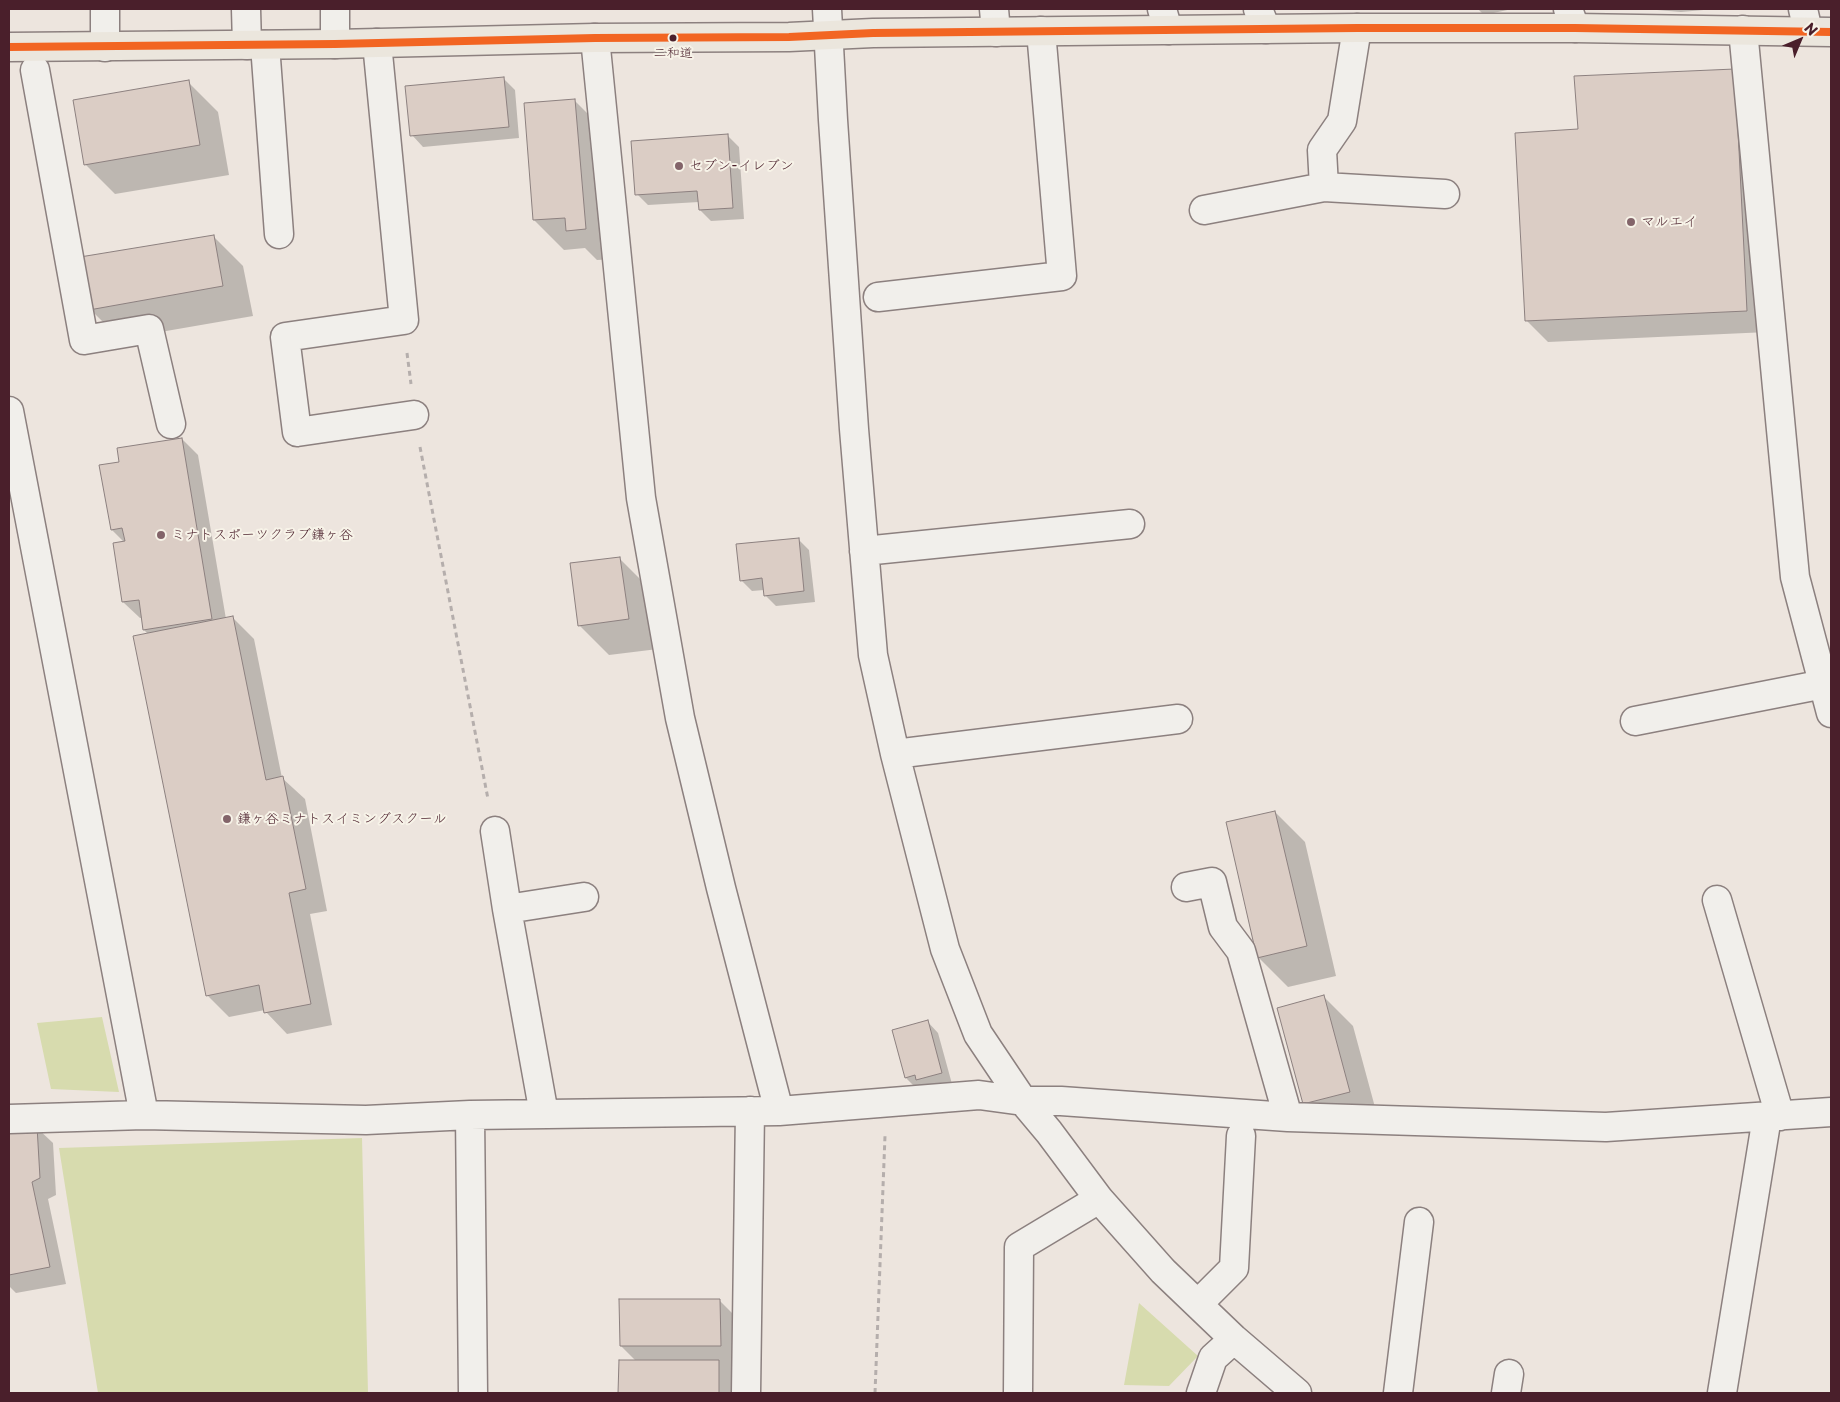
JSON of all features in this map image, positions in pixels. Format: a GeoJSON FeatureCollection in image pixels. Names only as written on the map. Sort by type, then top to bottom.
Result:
{"type":"FeatureCollection","features":[{"type":"Feature","properties":{"kind":"main road"},"geometry":{"type":"LineString","coordinates":[[9,46],[105,47],[594,38],[828,36],[995,20],[1041,31],[1165,19],[1362,22],[1571,18],[1743,30],[1814,24]]}},
{"type":"Feature","properties":{"kind":"street"},"geometry":{"type":"LineString","coordinates":[[105,9],[105,47]]}},
{"type":"Feature","properties":{"kind":"street"},"geometry":{"type":"LineString","coordinates":[[246,9],[256,45],[279,234]]}},
{"type":"Feature","properties":{"kind":"street"},"geometry":{"type":"LineString","coordinates":[[335,9],[336,44]]}},
{"type":"Feature","properties":{"kind":"street"},"geometry":{"type":"LineString","coordinates":[[827,9],[833,130],[873,655],[895,754],[945,950],[978,1034],[1023,1101],[1099,1198],[1163,1271],[1234,1339],[1298,1393]]}},
{"type":"Feature","properties":{"kind":"street"},"geometry":{"type":"LineString","coordinates":[[1324,187],[1322,150],[1342,121],[1362,22]]}},
{"type":"Feature","properties":{"kind":"street"},"geometry":{"type":"LineString","coordinates":[[1743,30],[1795,577],[1821,631],[1824,684],[1831,713]]}},
{"type":"Feature","properties":{"kind":"street"},"geometry":{"type":"LineString","coordinates":[[878,297],[1062,276],[1041,31]]}},
{"type":"Feature","properties":{"kind":"street"},"geometry":{"type":"LineString","coordinates":[[594,38],[641,498],[680,718],[721,888],[779,1111]]}},
{"type":"Feature","properties":{"kind":"street"},"geometry":{"type":"LineString","coordinates":[[377,43],[404,320],[285,337],[298,432],[414,415]]}},
{"type":"Feature","properties":{"kind":"street"},"geometry":{"type":"LineString","coordinates":[[36,70],[84,340],[149,329],[171,424]]}},
{"type":"Feature","properties":{"kind":"street"},"geometry":{"type":"LineString","coordinates":[[1204,210],[1324,187],[1445,194]]}},
{"type":"Feature","properties":{"kind":"street"},"geometry":{"type":"LineString","coordinates":[[9,411],[144,1115]]}},
{"type":"Feature","properties":{"kind":"street"},"geometry":{"type":"LineString","coordinates":[[864,551],[1130,524]]}},
{"type":"Feature","properties":{"kind":"street"},"geometry":{"type":"LineString","coordinates":[[1635,722],[1824,684]]}},
{"type":"Feature","properties":{"kind":"street"},"geometry":{"type":"LineString","coordinates":[[895,754],[1178,719]]}},
{"type":"Feature","properties":{"kind":"street"},"geometry":{"type":"LineString","coordinates":[[495,831],[544,1114]]}},
{"type":"Feature","properties":{"kind":"street"},"geometry":{"type":"LineString","coordinates":[[1186,887],[1212,882],[1223,927],[1241,951],[1288,1117]]}},
{"type":"Feature","properties":{"kind":"street"},"geometry":{"type":"LineString","coordinates":[[507,909],[584,897]]}},
{"type":"Feature","properties":{"kind":"street"},"geometry":{"type":"LineString","coordinates":[[1717,900],[1773,1116],[1722,1393]]}},
{"type":"Feature","properties":{"kind":"street"},"geometry":{"type":"LineString","coordinates":[[9,1119],[144,1115],[366,1120],[470,1115],[779,1111],[979,1095],[1023,1101],[1061,1101],[1288,1117],[1606,1127],[1831,1112]]}},
{"type":"Feature","properties":{"kind":"street"},"geometry":{"type":"LineString","coordinates":[[746,1393],[750,1111]]}},
{"type":"Feature","properties":{"kind":"street"},"geometry":{"type":"LineString","coordinates":[[470,1115],[473,1393]]}},
{"type":"Feature","properties":{"kind":"street"},"geometry":{"type":"LineString","coordinates":[[1198,1304],[1234,1268],[1242,1136]]}},
{"type":"Feature","properties":{"kind":"street"},"geometry":{"type":"LineString","coordinates":[[1018,1393],[1019,1248],[1099,1198]]}},
{"type":"Feature","properties":{"kind":"street"},"geometry":{"type":"LineString","coordinates":[[1398,1393],[1419,1222]]}},
{"type":"Feature","properties":{"kind":"street"},"geometry":{"type":"LineString","coordinates":[[1201,1393],[1213,1358],[1234,1339]]}},
{"type":"Feature","properties":{"kind":"path"},"geometry":{"type":"LineString","coordinates":[[404,320],[414,415],[495,831]]}},
{"type":"Feature","properties":{"kind":"path"},"geometry":{"type":"LineString","coordinates":[[875,1393],[886,1103]]}},
{"type":"Feature","properties":{"kind":"green space"},"geometry":{"type":"Polygon","coordinates":[[[102,1017],[119,1092],[51,1089],[37,1023],[102,1017]]]}},
{"type":"Feature","properties":{"kind":"green space"},"geometry":{"type":"Polygon","coordinates":[[[362,1138],[368,1393],[98,1393],[59,1148],[362,1138]]]}},
{"type":"Feature","properties":{"kind":"green space"},"geometry":{"type":"Polygon","coordinates":[[[1139,1303],[1198,1356],[1169,1386],[1124,1385],[1139,1303]]]}},
{"type":"Feature","properties":{"kind":"building","name":"マルエイ"},"geometry":{"type":"Polygon","coordinates":[[[1735,69],[1747,311],[1525,321],[1515,133],[1578,129],[1574,76],[1735,69]]]}},
{"type":"Feature","properties":{"kind":"building"},"geometry":{"type":"Polygon","coordinates":[[[504,77],[509,127],[410,136],[405,86],[504,77]]]}},
{"type":"Feature","properties":{"kind":"building"},"geometry":{"type":"Polygon","coordinates":[[[189,80],[200,145],[84,165],[73,100],[189,80]]]}},
{"type":"Feature","properties":{"kind":"building"},"geometry":{"type":"Polygon","coordinates":[[[575,99],[586,229],[566,231],[565,218],[533,220],[524,103],[575,99]]]}},
{"type":"Feature","properties":{"kind":"building"},"geometry":{"type":"Polygon","coordinates":[[[728,134],[733,208],[699,210],[697,191],[635,195],[631,141],[728,134]]]}},
{"type":"Feature","properties":{"kind":"building"},"geometry":{"type":"Polygon","coordinates":[[[214,235],[223,286],[89,310],[80,257],[214,235]]]}},
{"type":"Feature","properties":{"kind":"building"},"geometry":{"type":"Polygon","coordinates":[[[182,438],[212,619],[143,630],[139,600],[122,602],[113,543],[125,541],[122,528],[111,530],[99,465],[119,462],[117,448],[182,438]]]}},
{"type":"Feature","properties":{"kind":"building"},"geometry":{"type":"Polygon","coordinates":[[[799,538],[804,591],[764,596],[762,578],[740,581],[736,544],[799,538]]]}},
{"type":"Feature","properties":{"kind":"building"},"geometry":{"type":"Polygon","coordinates":[[[620,557],[629,619],[578,626],[570,563],[620,557]]]}},
{"type":"Feature","properties":{"kind":"building"},"geometry":{"type":"Polygon","coordinates":[[[233,616],[266,780],[283,776],[306,889],[289,893],[311,1004],[264,1013],[259,985],[206,996],[133,636],[233,616]]]}},
{"type":"Feature","properties":{"kind":"building"},"geometry":{"type":"Polygon","coordinates":[[[1275,811],[1307,946],[1257,958],[1226,822],[1275,811]]]}},
{"type":"Feature","properties":{"kind":"building"},"geometry":{"type":"Polygon","coordinates":[[[1324,995],[1350,1092],[1303,1104],[1277,1008],[1324,995]]]}},
{"type":"Feature","properties":{"kind":"building"},"geometry":{"type":"Polygon","coordinates":[[[928,1020],[942,1073],[916,1080],[915,1075],[905,1078],[892,1030],[928,1020]]]}},
{"type":"Feature","properties":{"kind":"building"},"geometry":{"type":"Polygon","coordinates":[[[37,1126],[40,1178],[32,1182],[50,1267],[9,1275],[9,1127],[37,1126]]]}},
{"type":"Feature","properties":{"kind":"building"},"geometry":{"type":"Polygon","coordinates":[[[619,1299],[720,1299],[721,1346],[620,1346],[619,1299]]]}},
{"type":"Feature","properties":{"kind":"building"},"geometry":{"type":"Polygon","coordinates":[[[619,1360],[719,1360],[719,1393],[618,1393],[619,1360]]]}},
{"type":"Feature","properties":{"kind":"transit line"},"geometry":{"type":"LineString","coordinates":[[9,47],[789,37],[873,33],[1357,28],[1575,28],[1831,32]]}},
{"type":"Feature","properties":{"kind":"place","name":"二和道"},"geometry":{"type":"Point","coordinates":[673,38]}},
{"type":"Feature","properties":{"kind":"place","name":"セブン-イレブン"},"geometry":{"type":"Point","coordinates":[679,166]}},
{"type":"Feature","properties":{"kind":"place","name":"マルエイ"},"geometry":{"type":"Point","coordinates":[1631,222]}},
{"type":"Feature","properties":{"kind":"place","name":"ミナトスポーツクラブ鎌ヶ谷"},"geometry":{"type":"Point","coordinates":[161,535]}},
{"type":"Feature","properties":{"kind":"place","name":"鎌ヶ谷ミナトスイミングスクール"},"geometry":{"type":"Point","coordinates":[227,819]}}]}
